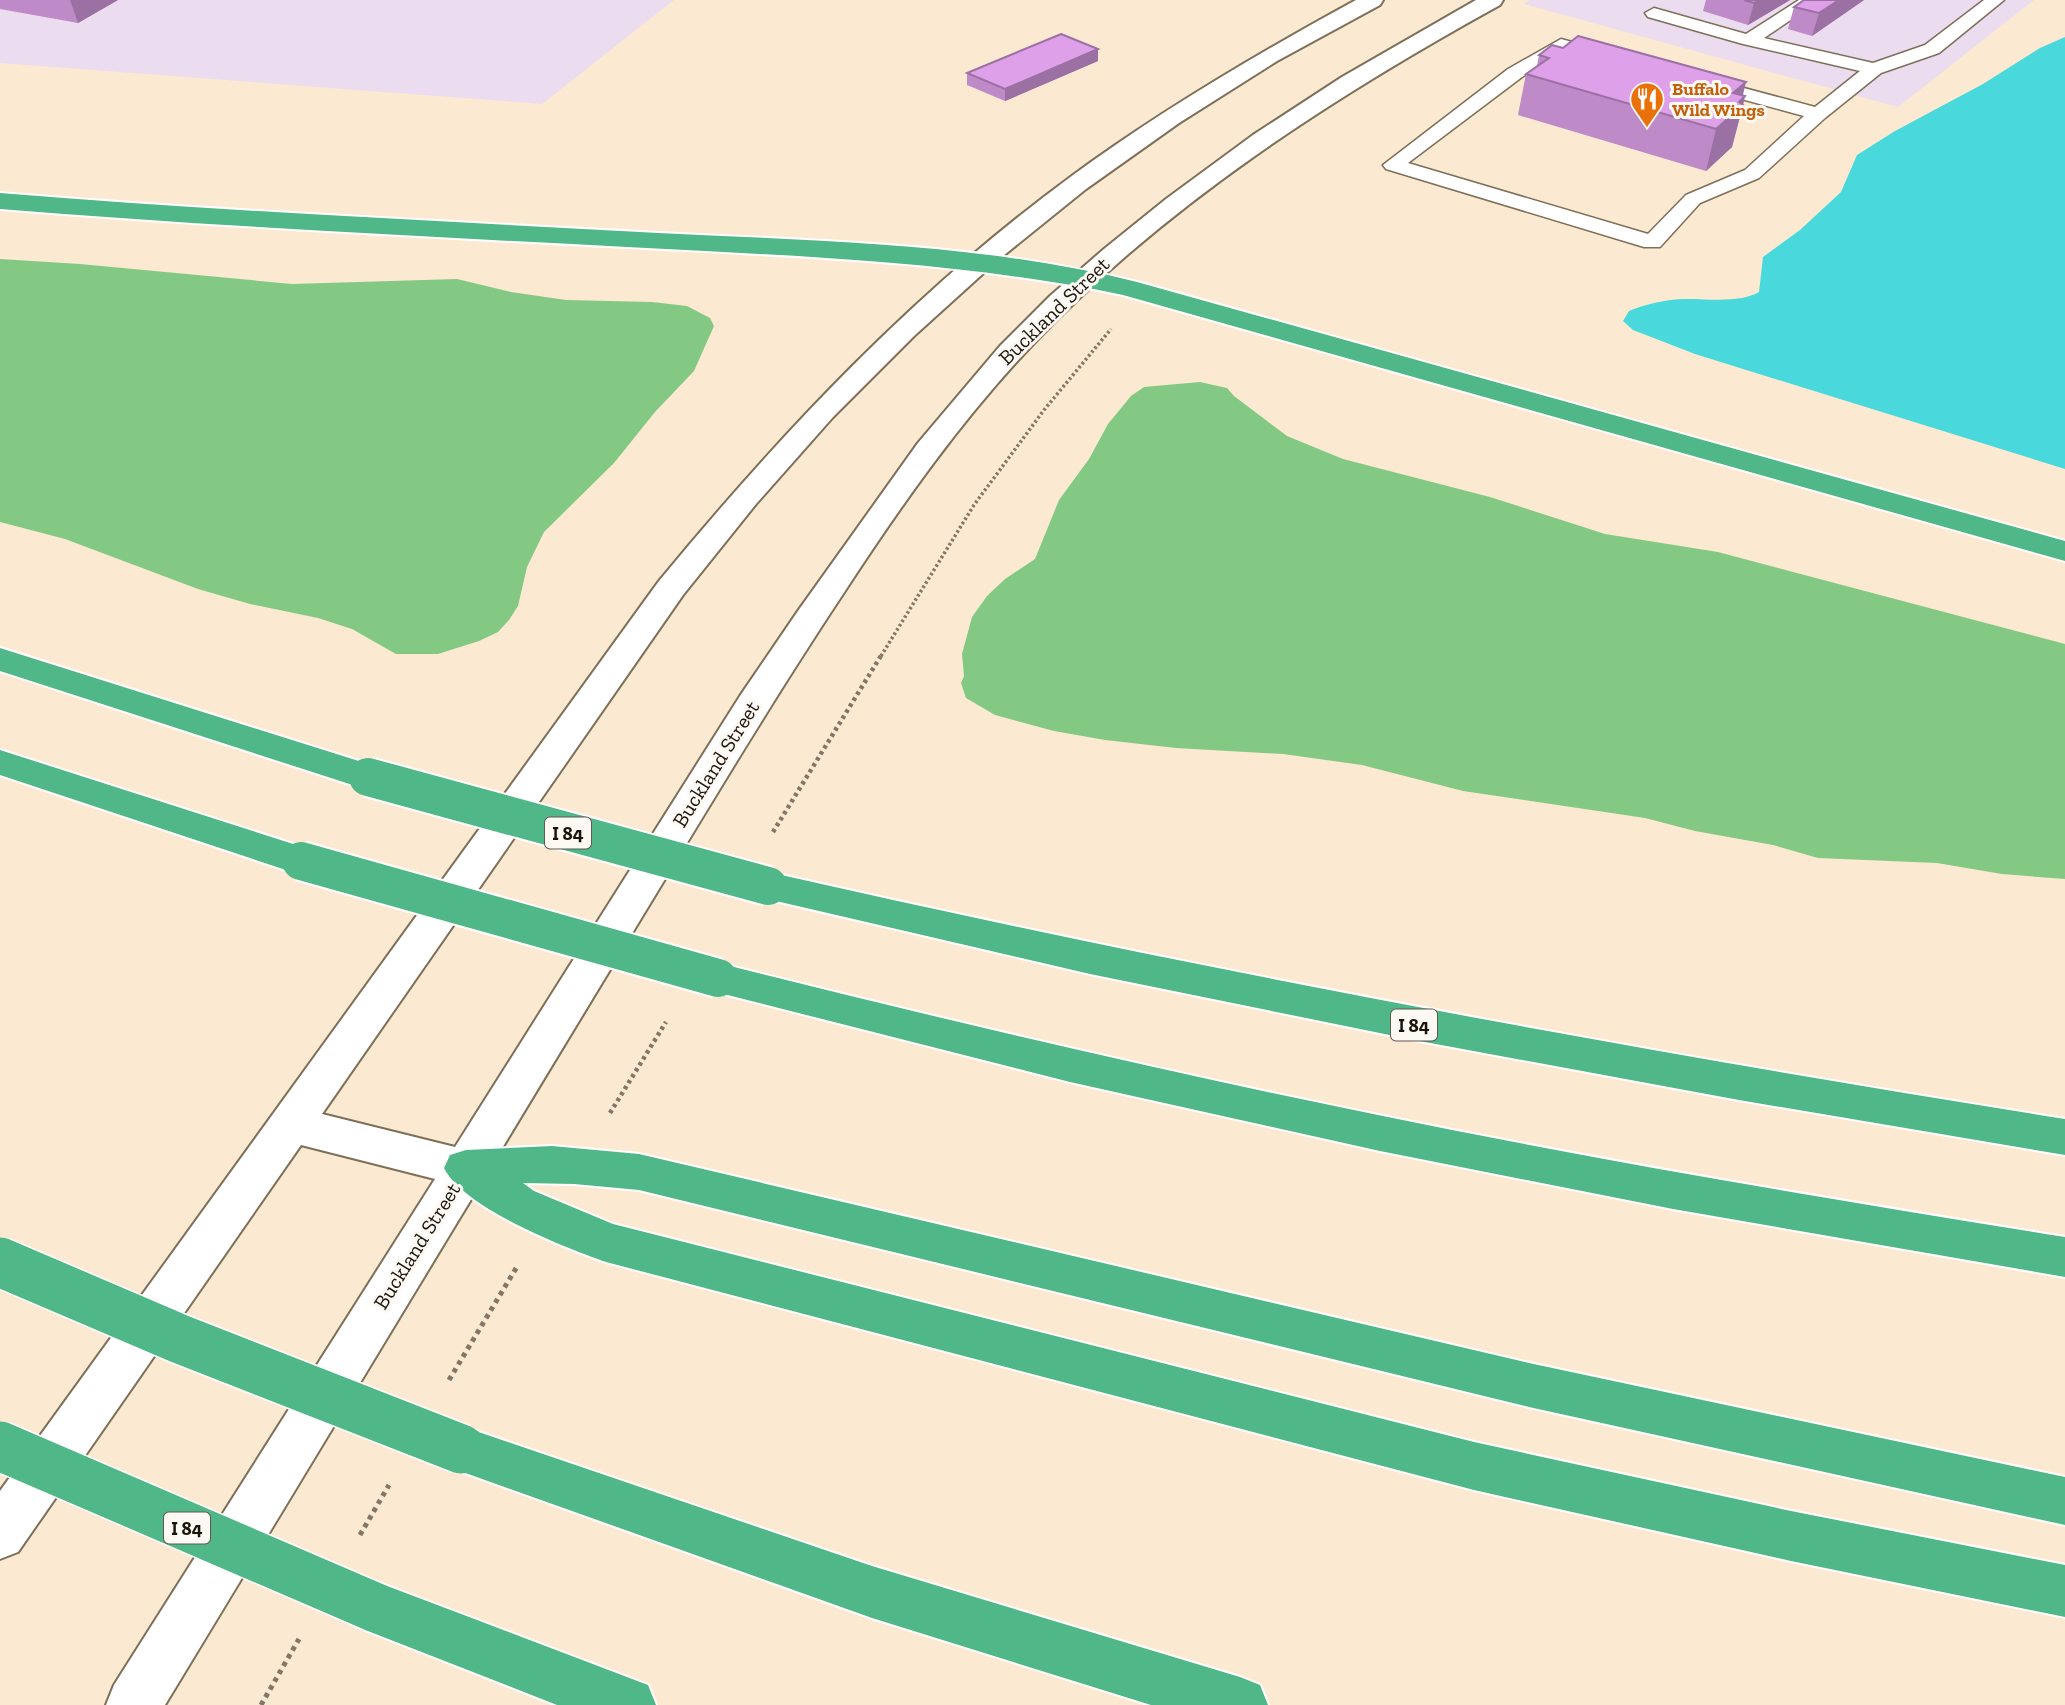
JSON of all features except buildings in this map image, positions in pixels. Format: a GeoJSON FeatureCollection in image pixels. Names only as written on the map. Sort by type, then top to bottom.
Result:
{"type":"FeatureCollection","features":[{"type":"Feature","properties":{"kind":"highway"},"geometry":{"type":"LineString","coordinates":[[0,201],[223,218],[768,246],[977,263],[1086,279],[2065,551]]}},
{"type":"Feature","properties":{"kind":"highway","name":"I 84"},"geometry":{"type":"LineString","coordinates":[[0,659],[368,776],[768,886],[1096,961],[1407,1024],[1774,1091],[2065,1137]]}},
{"type":"Feature","properties":{"kind":"highway"},"geometry":{"type":"LineString","coordinates":[[0,762],[301,861],[718,978],[998,1049],[1296,1116],[1696,1195],[2065,1257]]}},
{"type":"Feature","properties":{"kind":"highway"},"geometry":{"type":"LineString","coordinates":[[466,1168],[515,1163],[579,1164],[639,1172],[1813,1450],[2065,1501]]}},
{"type":"Feature","properties":{"kind":"highway"},"geometry":{"type":"LineString","coordinates":[[466,1168],[518,1204],[606,1242],[1474,1465],[1791,1536],[2065,1591]]}},
{"type":"Feature","properties":{"kind":"highway"},"geometry":{"type":"LineString","coordinates":[[0,1262],[180,1339],[461,1449],[872,1592],[1240,1705]]}},
{"type":"Feature","properties":{"kind":"highway","name":"I 84"},"geometry":{"type":"LineString","coordinates":[[0,1446],[374,1607],[628,1705]]}},
{"type":"Feature","properties":{"kind":"main road"},"geometry":{"type":"LineString","coordinates":[[0,1534],[671,588],[778,456],[899,333],[977,263],[1070,187],[1170,116],[1268,56],[1372,0]]}},
{"type":"Feature","properties":{"kind":"main road","name":"Buckland Street"},"geometry":{"type":"LineString","coordinates":[[134,1705],[753,704],[819,603],[894,497],[964,405],[1013,349],[1086,279],[1200,182],[1276,127],[1383,60],[1492,0]]}},
{"type":"Feature","properties":{"kind":"main road"},"geometry":{"type":"LineString","coordinates":[[290,1124],[466,1168]]}},
{"type":"Feature","properties":{"kind":"lane"},"geometry":{"type":"LineString","coordinates":[[1676,0],[1654,13],[1749,40],[1874,69]]}},
{"type":"Feature","properties":{"kind":"lane"},"geometry":{"type":"LineString","coordinates":[[1749,40],[1811,0]]}},
{"type":"Feature","properties":{"kind":"lane"},"geometry":{"type":"LineString","coordinates":[[1818,114],[1561,45],[1515,74],[1393,165],[1652,242],[1693,199],[1752,174],[1818,114],[1874,69],[1932,48],[1995,0]]}},
{"type":"Feature","properties":{"kind":"path"},"geometry":{"type":"LineString","coordinates":[[771,836],[974,505],[1044,410],[1117,322]]}},
{"type":"Feature","properties":{"kind":"path"},"geometry":{"type":"LineString","coordinates":[[648,1050],[673,1011]]}},
{"type":"Feature","properties":{"kind":"path"},"geometry":{"type":"LineString","coordinates":[[443,1389],[471,1342]]}},
{"type":"Feature","properties":{"kind":"path"},"geometry":{"type":"LineString","coordinates":[[356,1543],[396,1472]]}},
{"type":"Feature","properties":{"kind":"path"},"geometry":{"type":"LineString","coordinates":[[261,1705],[302,1636]]}},
{"type":"Feature","properties":{"kind":"shaded area"},"geometry":{"type":"Polygon","coordinates":[[[0,0],[674,0],[542,104],[0,63],[0,0]]]}},
{"type":"Feature","properties":{"kind":"shaded area"},"geometry":{"type":"Polygon","coordinates":[[[1530,0],[2034,0],[1898,107],[1524,4],[1530,0]]]}},
{"type":"Feature","properties":{"kind":"green space"},"geometry":{"type":"Polygon","coordinates":[[[0,259],[292,284],[457,279],[511,292],[566,300],[652,302],[687,306],[710,318],[714,326],[694,371],[655,412],[614,463],[544,532],[527,567],[518,606],[498,632],[438,654],[396,654],[352,629],[198,589],[65,539],[0,522],[0,259]]]}},
{"type":"Feature","properties":{"kind":"green space"},"geometry":{"type":"Polygon","coordinates":[[[1200,382],[1227,388],[1287,436],[1343,459],[1490,497],[1605,534],[1718,552],[2065,644],[2065,879],[2002,874],[1937,863],[1818,858],[1773,845],[1695,831],[1645,818],[1463,791],[1362,765],[1283,754],[1176,748],[1054,731],[995,715],[966,698],[961,683],[964,676],[962,654],[972,617],[987,596],[1005,579],[1035,559],[1059,500],[1089,459],[1108,424],[1131,396],[1144,387],[1200,382]]]}},
{"type":"Feature","properties":{"kind":"water"},"geometry":{"type":"Polygon","coordinates":[[[2065,37],[2065,469],[1695,354],[1633,330],[1623,321],[1629,311],[1669,300],[1732,299],[1759,292],[1763,257],[1800,230],[1841,192],[1857,155],[1895,131],[1983,84],[2040,48],[2065,37]]]}},
{"type":"Feature","properties":{"kind":"place","name":"Buffalo Wild Wings"},"geometry":{"type":"Point","coordinates":[1647,129]}}]}
